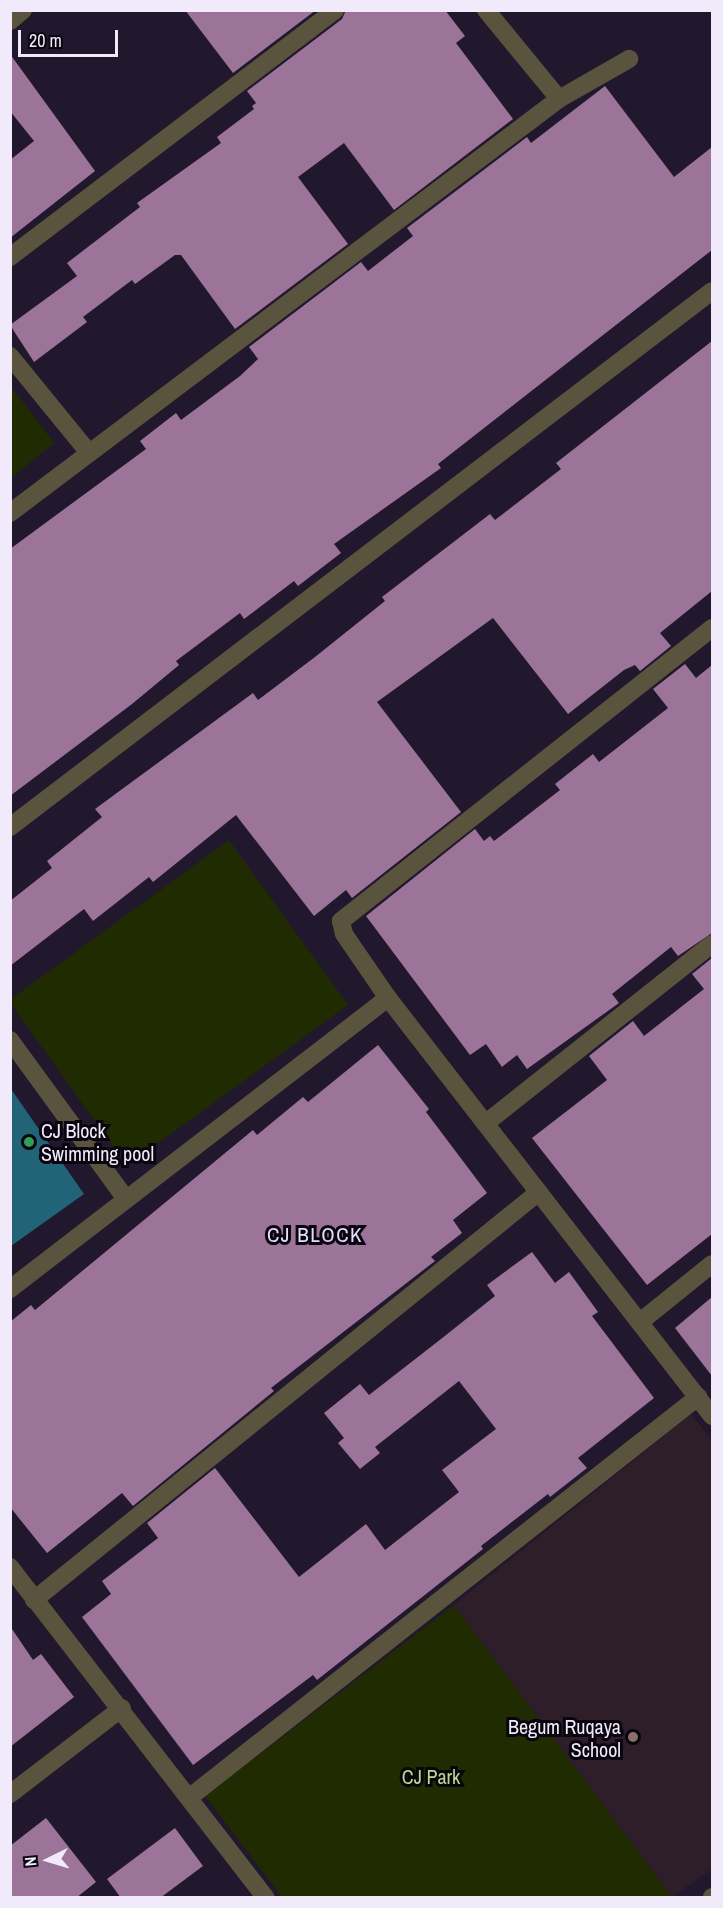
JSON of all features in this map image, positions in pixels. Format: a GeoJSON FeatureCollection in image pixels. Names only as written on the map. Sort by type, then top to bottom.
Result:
{"type":"FeatureCollection","features":[{"type":"Feature","properties":{"kind":"street"},"geometry":{"type":"LineString","coordinates":[[10,21],[23,10]]}},
{"type":"Feature","properties":{"kind":"street"},"geometry":{"type":"LineString","coordinates":[[10,257],[335,10]]}},
{"type":"Feature","properties":{"kind":"street"},"geometry":{"type":"LineString","coordinates":[[486,10],[559,99]]}},
{"type":"Feature","properties":{"kind":"street"},"geometry":{"type":"LineString","coordinates":[[10,513],[559,99],[629,59]]}},
{"type":"Feature","properties":{"kind":"street"},"geometry":{"type":"LineString","coordinates":[[10,827],[712,291]]}},
{"type":"Feature","properties":{"kind":"street"},"geometry":{"type":"LineString","coordinates":[[10,356],[89,453]]}},
{"type":"Feature","properties":{"kind":"street"},"geometry":{"type":"LineString","coordinates":[[712,628],[341,921],[344,934],[388,998],[712,1416]]}},
{"type":"Feature","properties":{"kind":"street"},"geometry":{"type":"LineString","coordinates":[[486,1124],[712,944]]}},
{"type":"Feature","properties":{"kind":"street"},"geometry":{"type":"LineString","coordinates":[[10,1289],[388,998]]}},
{"type":"Feature","properties":{"kind":"street"},"geometry":{"type":"LineString","coordinates":[[10,1040],[126,1199]]}},
{"type":"Feature","properties":{"kind":"street"},"geometry":{"type":"LineString","coordinates":[[34,1600],[539,1192]]}},
{"type":"Feature","properties":{"kind":"street"},"geometry":{"type":"LineString","coordinates":[[640,1322],[712,1264]]}},
{"type":"Feature","properties":{"kind":"street"},"geometry":{"type":"LineString","coordinates":[[190,1797],[698,1397]]}},
{"type":"Feature","properties":{"kind":"street"},"geometry":{"type":"LineString","coordinates":[[10,1566],[34,1600],[122,1708],[266,1898]]}},
{"type":"Feature","properties":{"kind":"street"},"geometry":{"type":"LineString","coordinates":[[10,1794],[122,1708]]}},
{"type":"Feature","properties":{"kind":"shaded area","name":"Begum Ruqaya School"},"geometry":{"type":"Polygon","coordinates":[[[691,1414],[712,1441],[712,1869],[672,1897],[454,1605],[691,1414]]]}},
{"type":"Feature","properties":{"kind":"green space"},"geometry":{"type":"Polygon","coordinates":[[[11,386],[54,443],[10,478],[11,386]]]}},
{"type":"Feature","properties":{"kind":"green space"},"geometry":{"type":"Polygon","coordinates":[[[229,840],[348,1005],[127,1166],[11,1004],[11,999],[229,840]]]}},
{"type":"Feature","properties":{"kind":"green space","name":"CJ Park"},"geometry":{"type":"Polygon","coordinates":[[[454,1605],[672,1898],[282,1897],[205,1796],[454,1605]]]}},
{"type":"Feature","properties":{"kind":"water","name":"CJ Block Swimming pool"},"geometry":{"type":"Polygon","coordinates":[[[11,1089],[84,1194],[10,1246],[11,1089]]]}},
{"type":"Feature","properties":{"kind":"building"},"geometry":{"type":"Polygon","coordinates":[[[185,10],[316,10],[233,73],[185,10]]]}},
{"type":"Feature","properties":{"kind":"building"},"geometry":{"type":"Polygon","coordinates":[[[346,10],[445,10],[465,36],[456,43],[513,119],[394,210],[344,143],[298,177],[348,244],[235,329],[181,255],[175,255],[135,284],[132,280],[83,317],[87,322],[34,362],[10,325],[77,276],[67,263],[140,207],[137,203],[221,143],[217,137],[254,109],[252,106],[256,103],[247,91],[342,19],[346,10]]]}},
{"type":"Feature","properties":{"kind":"building"},"geometry":{"type":"Polygon","coordinates":[[[10,54],[95,171],[10,238],[10,160],[34,141],[10,111],[10,54]]]}},
{"type":"Feature","properties":{"kind":"building"},"geometry":{"type":"Polygon","coordinates":[[[605,86],[674,177],[712,147],[712,250],[438,464],[441,468],[334,544],[341,553],[298,586],[294,581],[244,619],[240,613],[176,661],[179,665],[132,704],[10,796],[10,549],[146,449],[140,441],[176,413],[181,420],[240,376],[258,359],[249,347],[361,262],[368,271],[413,236],[407,228],[527,137],[531,143],[605,86]]]}},
{"type":"Feature","properties":{"kind":"building"},"geometry":{"type":"Polygon","coordinates":[[[712,341],[712,591],[660,633],[671,646],[640,671],[635,665],[624,670],[568,714],[493,618],[377,702],[461,812],[352,898],[346,890],[314,916],[236,815],[153,882],[149,877],[93,921],[84,909],[10,966],[10,901],[52,868],[47,861],[102,817],[95,809],[253,693],[258,700],[315,657],[385,601],[382,597],[490,514],[495,520],[561,469],[556,463],[712,341]]]}},
{"type":"Feature","properties":{"kind":"building"},"geometry":{"type":"Polygon","coordinates":[[[685,664],[696,678],[712,665],[712,933],[678,956],[671,947],[612,994],[619,1003],[527,1069],[517,1055],[502,1067],[486,1044],[470,1055],[366,916],[475,829],[484,841],[490,836],[494,841],[560,790],[555,784],[593,754],[599,762],[668,708],[653,689],[685,664]]]}},
{"type":"Feature","properties":{"kind":"building"},"geometry":{"type":"Polygon","coordinates":[[[712,958],[712,1234],[647,1285],[532,1138],[607,1080],[589,1056],[633,1021],[644,1036],[704,989],[692,974],[712,958]]]}},
{"type":"Feature","properties":{"kind":"building"},"geometry":{"type":"Polygon","coordinates":[[[378,1045],[429,1109],[426,1112],[487,1193],[453,1220],[462,1233],[431,1257],[435,1261],[271,1388],[274,1391],[133,1506],[122,1493],[47,1553],[10,1507],[10,1322],[31,1305],[35,1310],[253,1130],[257,1135],[303,1097],[308,1102],[378,1045]]]}},
{"type":"Feature","properties":{"kind":"building"},"geometry":{"type":"Polygon","coordinates":[[[532,1252],[555,1283],[569,1272],[598,1312],[592,1316],[654,1398],[578,1458],[587,1468],[550,1497],[548,1494],[481,1546],[483,1549],[317,1680],[313,1675],[193,1765],[82,1617],[111,1594],[102,1581],[158,1538],[147,1523],[215,1468],[299,1577],[366,1524],[385,1550],[459,1492],[442,1470],[496,1429],[459,1381],[375,1447],[380,1453],[360,1469],[338,1443],[344,1438],[324,1413],[360,1384],[369,1395],[495,1296],[487,1285],[532,1252]]]}},
{"type":"Feature","properties":{"kind":"building"},"geometry":{"type":"Polygon","coordinates":[[[712,1297],[712,1376],[675,1328],[712,1297]]]}},
{"type":"Feature","properties":{"kind":"building"},"geometry":{"type":"Polygon","coordinates":[[[10,1626],[33,1660],[41,1654],[74,1697],[10,1747],[10,1626]]]}},
{"type":"Feature","properties":{"kind":"building"},"geometry":{"type":"Polygon","coordinates":[[[46,1818],[96,1882],[76,1898],[10,1898],[10,1846],[46,1818]]]}},
{"type":"Feature","properties":{"kind":"building"},"geometry":{"type":"Polygon","coordinates":[[[175,1828],[203,1866],[160,1898],[121,1898],[107,1879],[175,1828]]]}},
{"type":"Feature","properties":{"kind":"place","name":"CJ Block Swimming pool"},"geometry":{"type":"Point","coordinates":[29,1142]}},
{"type":"Feature","properties":{"kind":"place","name":"Begum Ruqaya School"},"geometry":{"type":"Point","coordinates":[633,1737]}},
{"type":"Feature","properties":{"kind":"district","name":"CJ BLOCK"},"geometry":{"type":"Point","coordinates":[315,1235]}}]}
